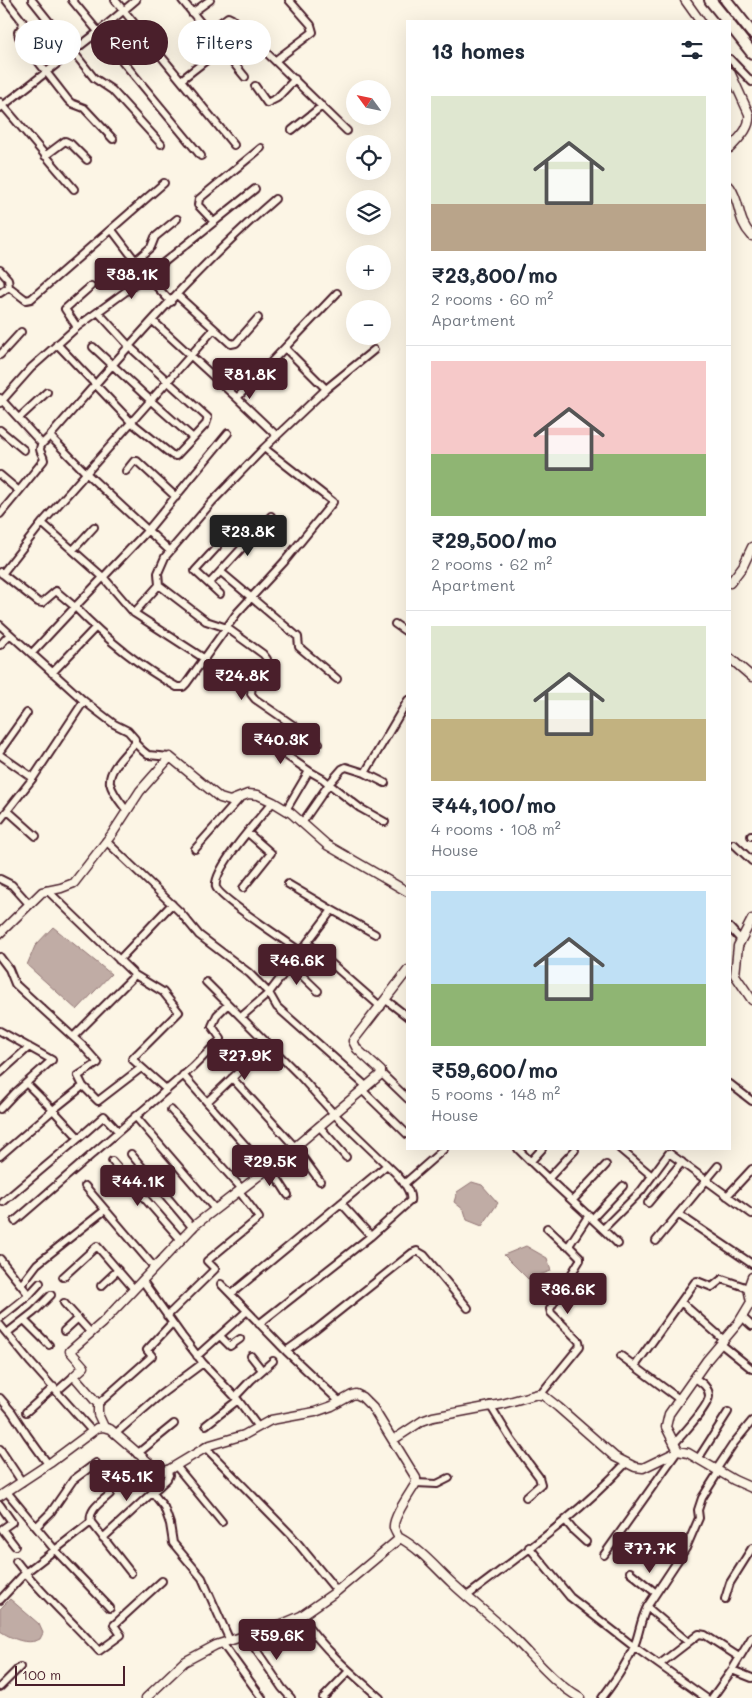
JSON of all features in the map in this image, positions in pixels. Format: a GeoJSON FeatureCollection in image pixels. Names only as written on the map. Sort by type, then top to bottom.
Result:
{"type":"FeatureCollection","features":[{"type":"Feature","properties":{"kind":"highway"},"geometry":{"type":"LineString","coordinates":[[710,0],[726,20]]}},
{"type":"Feature","properties":{"kind":"highway"},"geometry":{"type":"LineString","coordinates":[[726,0],[752,33]]}},
{"type":"Feature","properties":{"kind":"highway"},"geometry":{"type":"LineString","coordinates":[[731,26],[752,53]]}},
{"type":"Feature","properties":{"kind":"street"},"geometry":{"type":"LineString","coordinates":[[6,0],[23,22],[18,32],[19,37],[46,73],[71,103],[84,108],[113,139]]}},
{"type":"Feature","properties":{"kind":"street"},"geometry":{"type":"LineString","coordinates":[[32,0],[47,20]]}},
{"type":"Feature","properties":{"kind":"street"},"geometry":{"type":"LineString","coordinates":[[72,0],[91,23]]}},
{"type":"Feature","properties":{"kind":"street"},"geometry":{"type":"LineString","coordinates":[[115,0],[234,145]]}},
{"type":"Feature","properties":{"kind":"street"},"geometry":{"type":"LineString","coordinates":[[112,20],[136,0]]}},
{"type":"Feature","properties":{"kind":"street"},"geometry":{"type":"LineString","coordinates":[[182,0],[198,20]]}},
{"type":"Feature","properties":{"kind":"street"},"geometry":{"type":"LineString","coordinates":[[192,13],[210,0]]}},
{"type":"Feature","properties":{"kind":"street"},"geometry":{"type":"LineString","coordinates":[[276,60],[313,32],[311,25],[288,0]]}},
{"type":"Feature","properties":{"kind":"street"},"geometry":{"type":"LineString","coordinates":[[685,0],[699,20]]}},
{"type":"Feature","properties":{"kind":"street"},"geometry":{"type":"LineString","coordinates":[[223,20],[228,17],[234,20]]}},
{"type":"Feature","properties":{"kind":"street"},"geometry":{"type":"LineString","coordinates":[[81,45],[91,37]]}},
{"type":"Feature","properties":{"kind":"street"},"geometry":{"type":"LineString","coordinates":[[271,55],[347,131]]}},
{"type":"Feature","properties":{"kind":"street"},"geometry":{"type":"LineString","coordinates":[[731,59],[752,82]]}},
{"type":"Feature","properties":{"kind":"street"},"geometry":{"type":"LineString","coordinates":[[81,63],[94,78],[112,90],[161,144]]}},
{"type":"Feature","properties":{"kind":"street"},"geometry":{"type":"LineString","coordinates":[[56,65],[1,105],[74,189]]}},
{"type":"Feature","properties":{"kind":"street"},"geometry":{"type":"LineString","coordinates":[[125,65],[201,156]]}},
{"type":"Feature","properties":{"kind":"street"},"geometry":{"type":"LineString","coordinates":[[181,80],[200,65]]}},
{"type":"Feature","properties":{"kind":"street"},"geometry":{"type":"LineString","coordinates":[[235,65],[245,77]]}},
{"type":"Feature","properties":{"kind":"street"},"geometry":{"type":"LineString","coordinates":[[731,74],[750,119],[744,132],[731,147]]}},
{"type":"Feature","properties":{"kind":"street"},"geometry":{"type":"LineString","coordinates":[[255,86],[267,103],[277,98],[295,80]]}},
{"type":"Feature","properties":{"kind":"street"},"geometry":{"type":"LineString","coordinates":[[292,130],[322,106]]}},
{"type":"Feature","properties":{"kind":"street"},"geometry":{"type":"LineString","coordinates":[[45,156],[65,141],[71,144],[87,160]]}},
{"type":"Feature","properties":{"kind":"street"},"geometry":{"type":"LineString","coordinates":[[214,222],[198,205],[199,199],[261,148]]}},
{"type":"Feature","properties":{"kind":"street"},"geometry":{"type":"LineString","coordinates":[[0,270],[8,280],[9,287],[26,300],[31,299],[112,230],[164,182]]}},
{"type":"Feature","properties":{"kind":"street"},"geometry":{"type":"LineString","coordinates":[[42,444],[1,400],[57,344],[147,276],[255,188]]}},
{"type":"Feature","properties":{"kind":"street"},"geometry":{"type":"LineString","coordinates":[[731,189],[745,229],[752,236]]}},
{"type":"Feature","properties":{"kind":"street"},"geometry":{"type":"LineString","coordinates":[[0,514],[44,460],[44,456],[40,451],[42,444],[112,365],[230,239],[276,199]]}},
{"type":"Feature","properties":{"kind":"street"},"geometry":{"type":"LineString","coordinates":[[135,261],[152,248],[156,237],[177,219]]}},
{"type":"Feature","properties":{"kind":"street"},"geometry":{"type":"LineString","coordinates":[[112,230],[147,276],[171,302]]}},
{"type":"Feature","properties":{"kind":"street"},"geometry":{"type":"LineString","coordinates":[[78,327],[65,309],[91,286]]}},
{"type":"Feature","properties":{"kind":"street"},"geometry":{"type":"LineString","coordinates":[[0,293],[9,287]]}},
{"type":"Feature","properties":{"kind":"street"},"geometry":{"type":"LineString","coordinates":[[237,398],[337,293]]}},
{"type":"Feature","properties":{"kind":"street"},"geometry":{"type":"LineString","coordinates":[[177,295],[228,343],[234,344],[258,318]]}},
{"type":"Feature","properties":{"kind":"street"},"geometry":{"type":"LineString","coordinates":[[57,344],[131,422],[174,456],[206,424],[208,418],[130,346],[98,312]]}},
{"type":"Feature","properties":{"kind":"street"},"geometry":{"type":"LineString","coordinates":[[153,321],[191,354],[277,436]]}},
{"type":"Feature","properties":{"kind":"street"},"geometry":{"type":"LineString","coordinates":[[214,329],[42,523],[1,573],[38,602],[42,603],[56,591],[95,628],[137,662],[177,688],[183,687],[251,598],[284,562],[332,502],[264,448]]}},
{"type":"Feature","properties":{"kind":"street"},"geometry":{"type":"LineString","coordinates":[[0,355],[21,332]]}},
{"type":"Feature","properties":{"kind":"street"},"geometry":{"type":"LineString","coordinates":[[93,347],[193,438]]}},
{"type":"Feature","properties":{"kind":"street"},"geometry":{"type":"LineString","coordinates":[[285,348],[326,389]]}},
{"type":"Feature","properties":{"kind":"street"},"geometry":{"type":"LineString","coordinates":[[134,613],[159,585],[158,573],[160,566],[170,550],[212,502],[264,448],[326,389],[374,350]]}},
{"type":"Feature","properties":{"kind":"street"},"geometry":{"type":"LineString","coordinates":[[18,418],[47,392]]}},
{"type":"Feature","properties":{"kind":"street"},"geometry":{"type":"LineString","coordinates":[[0,430],[24,450]]}},
{"type":"Feature","properties":{"kind":"street"},"geometry":{"type":"LineString","coordinates":[[32,653],[148,530],[228,433]]}},
{"type":"Feature","properties":{"kind":"street"},"geometry":{"type":"LineString","coordinates":[[50,436],[86,473],[170,550]]}},
{"type":"Feature","properties":{"kind":"street"},"geometry":{"type":"LineString","coordinates":[[126,471],[134,461],[137,461],[176,497]]}},
{"type":"Feature","properties":{"kind":"street"},"geometry":{"type":"LineString","coordinates":[[0,476],[19,491]]}},
{"type":"Feature","properties":{"kind":"street"},"geometry":{"type":"LineString","coordinates":[[209,584],[222,572],[271,516]]}},
{"type":"Feature","properties":{"kind":"street"},"geometry":{"type":"LineString","coordinates":[[42,523],[104,578],[134,613],[205,659]]}},
{"type":"Feature","properties":{"kind":"street"},"geometry":{"type":"LineString","coordinates":[[73,550],[94,528]]}},
{"type":"Feature","properties":{"kind":"street"},"geometry":{"type":"LineString","coordinates":[[731,582],[752,547]]}},
{"type":"Feature","properties":{"kind":"street"},"geometry":{"type":"LineString","coordinates":[[217,548],[195,570],[220,594]]}},
{"type":"Feature","properties":{"kind":"street"},"geometry":{"type":"LineString","coordinates":[[222,572],[298,637],[299,647],[337,679]]}},
{"type":"Feature","properties":{"kind":"street"},"geometry":{"type":"LineString","coordinates":[[159,585],[206,621],[227,628],[263,654],[267,659],[263,669],[252,685],[251,694],[255,699],[319,742]]}},
{"type":"Feature","properties":{"kind":"street"},"geometry":{"type":"LineString","coordinates":[[395,624],[406,632]]}},
{"type":"Feature","properties":{"kind":"street"},"geometry":{"type":"LineString","coordinates":[[0,625],[84,701],[114,724],[128,731],[135,740],[135,743],[148,755],[170,757],[220,798],[230,801],[248,794],[258,795],[273,802],[286,810],[328,845],[406,891]]}},
{"type":"Feature","properties":{"kind":"street"},"geometry":{"type":"LineString","coordinates":[[52,673],[95,628]]}},
{"type":"Feature","properties":{"kind":"street"},"geometry":{"type":"LineString","coordinates":[[0,645],[10,634]]}},
{"type":"Feature","properties":{"kind":"street"},"geometry":{"type":"LineString","coordinates":[[731,659],[752,677]]}},
{"type":"Feature","properties":{"kind":"street"},"geometry":{"type":"LineString","coordinates":[[0,820],[33,778],[84,701]]}},
{"type":"Feature","properties":{"kind":"street"},"geometry":{"type":"LineString","coordinates":[[365,773],[406,703]]}},
{"type":"Feature","properties":{"kind":"street"},"geometry":{"type":"LineString","coordinates":[[27,713],[0,753],[33,778]]}},
{"type":"Feature","properties":{"kind":"street"},"geometry":{"type":"LineString","coordinates":[[265,741],[309,771],[323,778],[360,808],[385,822]]}},
{"type":"Feature","properties":{"kind":"street"},"geometry":{"type":"LineString","coordinates":[[127,811],[112,789],[110,782],[116,766],[135,743]]}},
{"type":"Feature","properties":{"kind":"street"},"geometry":{"type":"LineString","coordinates":[[0,934],[42,892],[74,883],[106,841],[140,791],[170,757]]}},
{"type":"Feature","properties":{"kind":"street"},"geometry":{"type":"LineString","coordinates":[[302,823],[329,784],[346,767],[365,773],[385,783]]}},
{"type":"Feature","properties":{"kind":"street"},"geometry":{"type":"LineString","coordinates":[[286,810],[309,771]]}},
{"type":"Feature","properties":{"kind":"street"},"geometry":{"type":"LineString","coordinates":[[195,849],[241,797]]}},
{"type":"Feature","properties":{"kind":"street"},"geometry":{"type":"LineString","coordinates":[[273,802],[223,864],[216,881],[216,887],[238,907],[301,952]]}},
{"type":"Feature","properties":{"kind":"street"},"geometry":{"type":"LineString","coordinates":[[8,811],[36,836]]}},
{"type":"Feature","properties":{"kind":"street"},"geometry":{"type":"LineString","coordinates":[[243,888],[271,853],[248,833]]}},
{"type":"Feature","properties":{"kind":"street"},"geometry":{"type":"LineString","coordinates":[[106,841],[172,904],[199,935],[249,972],[269,993],[277,1008],[365,1089],[406,1133]]}},
{"type":"Feature","properties":{"kind":"street"},"geometry":{"type":"LineString","coordinates":[[734,844],[752,862]]}},
{"type":"Feature","properties":{"kind":"street"},"geometry":{"type":"LineString","coordinates":[[0,879],[12,885],[29,904]]}},
{"type":"Feature","properties":{"kind":"street"},"geometry":{"type":"LineString","coordinates":[[288,884],[375,934]]}},
{"type":"Feature","properties":{"kind":"street"},"geometry":{"type":"LineString","coordinates":[[47,890],[135,975],[163,992],[179,1012],[132,1059],[167,1090]]}},
{"type":"Feature","properties":{"kind":"street"},"geometry":{"type":"LineString","coordinates":[[119,960],[172,904]]}},
{"type":"Feature","properties":{"kind":"street"},"geometry":{"type":"LineString","coordinates":[[241,1017],[269,993],[332,910]]}},
{"type":"Feature","properties":{"kind":"street"},"geometry":{"type":"LineString","coordinates":[[752,920],[738,946],[735,975],[752,1000]]}},
{"type":"Feature","properties":{"kind":"street"},"geometry":{"type":"LineString","coordinates":[[731,929],[741,940]]}},
{"type":"Feature","properties":{"kind":"street"},"geometry":{"type":"LineString","coordinates":[[308,943],[381,1007]]}},
{"type":"Feature","properties":{"kind":"street"},"geometry":{"type":"LineString","coordinates":[[0,957],[9,969],[15,984],[82,1045],[98,1064],[78,1076],[83,1086],[98,1102],[141,1068]]}},
{"type":"Feature","properties":{"kind":"street"},"geometry":{"type":"LineString","coordinates":[[291,965],[318,990]]}},
{"type":"Feature","properties":{"kind":"street"},"geometry":{"type":"LineString","coordinates":[[406,973],[353,1041],[357,1049],[406,1097]]}},
{"type":"Feature","properties":{"kind":"street"},"geometry":{"type":"LineString","coordinates":[[73,1037],[135,975]]}},
{"type":"Feature","properties":{"kind":"street"},"geometry":{"type":"LineString","coordinates":[[206,982],[334,1114],[400,1177],[411,1196],[410,1201],[371,1236],[259,1324]]}},
{"type":"Feature","properties":{"kind":"street"},"geometry":{"type":"LineString","coordinates":[[386,1000],[406,1015]]}},
{"type":"Feature","properties":{"kind":"street"},"geometry":{"type":"LineString","coordinates":[[15,1221],[167,1090],[221,1039],[212,1026],[216,1015],[228,1004]]}},
{"type":"Feature","properties":{"kind":"street"},"geometry":{"type":"LineString","coordinates":[[0,1032],[52,1060],[0,1109]]}},
{"type":"Feature","properties":{"kind":"street"},"geometry":{"type":"LineString","coordinates":[[206,1102],[268,1044]]}},
{"type":"Feature","properties":{"kind":"street"},"geometry":{"type":"LineString","coordinates":[[0,1073],[29,1047]]}},
{"type":"Feature","properties":{"kind":"street"},"geometry":{"type":"LineString","coordinates":[[26,1412],[84,1367],[70,1351],[91,1333],[193,1228],[365,1089],[381,1073]]}},
{"type":"Feature","properties":{"kind":"street"},"geometry":{"type":"LineString","coordinates":[[183,1075],[268,1168],[288,1195]]}},
{"type":"Feature","properties":{"kind":"street"},"geometry":{"type":"LineString","coordinates":[[232,1078],[294,1147],[320,1181]]}},
{"type":"Feature","properties":{"kind":"street"},"geometry":{"type":"LineString","coordinates":[[26,1083],[79,1138]]}},
{"type":"Feature","properties":{"kind":"street"},"geometry":{"type":"LineString","coordinates":[[731,1085],[752,1101]]}},
{"type":"Feature","properties":{"kind":"street"},"geometry":{"type":"LineString","coordinates":[[0,1156],[83,1086]]}},
{"type":"Feature","properties":{"kind":"street"},"geometry":{"type":"LineString","coordinates":[[167,1316],[215,1269],[207,1261],[259,1218],[241,1190],[171,1110]]}},
{"type":"Feature","properties":{"kind":"street"},"geometry":{"type":"LineString","coordinates":[[3,1202],[104,1116],[118,1131]]}},
{"type":"Feature","properties":{"kind":"street"},"geometry":{"type":"LineString","coordinates":[[135,1116],[216,1209]]}},
{"type":"Feature","properties":{"kind":"street"},"geometry":{"type":"LineString","coordinates":[[319,1126],[346,1157]]}},
{"type":"Feature","properties":{"kind":"street"},"geometry":{"type":"LineString","coordinates":[[404,1184],[443,1150]]}},
{"type":"Feature","properties":{"kind":"street"},"geometry":{"type":"LineString","coordinates":[[519,1150],[618,1244]]}},
{"type":"Feature","properties":{"kind":"street"},"geometry":{"type":"LineString","coordinates":[[531,1161],[541,1150]]}},
{"type":"Feature","properties":{"kind":"street"},"geometry":{"type":"LineString","coordinates":[[548,1179],[575,1150]]}},
{"type":"Feature","properties":{"kind":"street"},"geometry":{"type":"LineString","coordinates":[[621,1150],[652,1176]]}},
{"type":"Feature","properties":{"kind":"street"},"geometry":{"type":"LineString","coordinates":[[131,1154],[193,1228]]}},
{"type":"Feature","properties":{"kind":"street"},"geometry":{"type":"LineString","coordinates":[[603,1229],[638,1194],[669,1154],[752,1214]]}},
{"type":"Feature","properties":{"kind":"street"},"geometry":{"type":"LineString","coordinates":[[112,1161],[181,1240]]}},
{"type":"Feature","properties":{"kind":"street"},"geometry":{"type":"LineString","coordinates":[[648,1203],[682,1162]]}},
{"type":"Feature","properties":{"kind":"street"},"geometry":{"type":"LineString","coordinates":[[231,1294],[387,1165]]}},
{"type":"Feature","properties":{"kind":"street"},"geometry":{"type":"LineString","coordinates":[[573,1200],[606,1165]]}},
{"type":"Feature","properties":{"kind":"street"},"geometry":{"type":"LineString","coordinates":[[656,1241],[718,1166]]}},
{"type":"Feature","properties":{"kind":"street"},"geometry":{"type":"LineString","coordinates":[[727,1196],[752,1169]]}},
{"type":"Feature","properties":{"kind":"street"},"geometry":{"type":"LineString","coordinates":[[85,1186],[154,1267]]}},
{"type":"Feature","properties":{"kind":"street"},"geometry":{"type":"LineString","coordinates":[[570,1246],[580,1227],[623,1186]]}},
{"type":"Feature","properties":{"kind":"street"},"geometry":{"type":"LineString","coordinates":[[341,1203],[371,1236]]}},
{"type":"Feature","properties":{"kind":"street"},"geometry":{"type":"LineString","coordinates":[[21,1285],[38,1264],[105,1210]]}},
{"type":"Feature","properties":{"kind":"street"},"geometry":{"type":"LineString","coordinates":[[678,1214],[752,1264]]}},
{"type":"Feature","properties":{"kind":"street"},"geometry":{"type":"LineString","coordinates":[[540,1395],[580,1346],[550,1311],[580,1257],[570,1246],[565,1245],[547,1228]]}},
{"type":"Feature","properties":{"kind":"street"},"geometry":{"type":"LineString","coordinates":[[62,1277],[97,1246],[134,1288]]}},
{"type":"Feature","properties":{"kind":"street"},"geometry":{"type":"LineString","coordinates":[[286,1351],[416,1251],[424,1255],[468,1308]]}},
{"type":"Feature","properties":{"kind":"street"},"geometry":{"type":"LineString","coordinates":[[0,1259],[28,1295]]}},
{"type":"Feature","properties":{"kind":"street"},"geometry":{"type":"LineString","coordinates":[[101,1286],[118,1270]]}},
{"type":"Feature","properties":{"kind":"street"},"geometry":{"type":"LineString","coordinates":[[752,1277],[748,1288],[751,1302],[742,1317],[679,1399],[669,1414],[666,1427],[676,1447],[752,1488]]}},
{"type":"Feature","properties":{"kind":"street"},"geometry":{"type":"LineString","coordinates":[[635,1366],[697,1281],[712,1287],[722,1279],[748,1288]]}},
{"type":"Feature","properties":{"kind":"street"},"geometry":{"type":"LineString","coordinates":[[142,1280],[197,1356],[236,1399],[258,1427]]}},
{"type":"Feature","properties":{"kind":"street"},"geometry":{"type":"LineString","coordinates":[[0,1318],[40,1283]]}},
{"type":"Feature","properties":{"kind":"street"},"geometry":{"type":"LineString","coordinates":[[222,1284],[259,1324],[339,1401]]}},
{"type":"Feature","properties":{"kind":"street"},"geometry":{"type":"LineString","coordinates":[[51,1295],[24,1320],[3,1330],[91,1430]]}},
{"type":"Feature","properties":{"kind":"street"},"geometry":{"type":"LineString","coordinates":[[681,1302],[752,1369]]}},
{"type":"Feature","properties":{"kind":"street"},"geometry":{"type":"LineString","coordinates":[[64,1303],[91,1333]]}},
{"type":"Feature","properties":{"kind":"street"},"geometry":{"type":"LineString","coordinates":[[197,1356],[247,1311]]}},
{"type":"Feature","properties":{"kind":"street"},"geometry":{"type":"LineString","coordinates":[[742,1317],[752,1326]]}},
{"type":"Feature","properties":{"kind":"street"},"geometry":{"type":"LineString","coordinates":[[64,1331],[78,1318]]}},
{"type":"Feature","properties":{"kind":"street"},"geometry":{"type":"LineString","coordinates":[[24,1320],[50,1345]]}},
{"type":"Feature","properties":{"kind":"street"},"geometry":{"type":"LineString","coordinates":[[98,1404],[152,1356],[147,1350],[172,1323]]}},
{"type":"Feature","properties":{"kind":"street"},"geometry":{"type":"LineString","coordinates":[[220,1336],[230,1346],[240,1339]]}},
{"type":"Feature","properties":{"kind":"street"},"geometry":{"type":"LineString","coordinates":[[251,1356],[262,1370]]}},
{"type":"Feature","properties":{"kind":"street"},"geometry":{"type":"LineString","coordinates":[[621,1356],[679,1399]]}},
{"type":"Feature","properties":{"kind":"street"},"geometry":{"type":"LineString","coordinates":[[206,1425],[236,1399],[262,1370],[273,1361]]}},
{"type":"Feature","properties":{"kind":"street"},"geometry":{"type":"LineString","coordinates":[[115,1434],[160,1395],[204,1364]]}},
{"type":"Feature","properties":{"kind":"street"},"geometry":{"type":"LineString","coordinates":[[74,1376],[98,1404],[98,1414],[104,1427],[155,1468],[167,1470],[205,1447],[236,1438],[270,1420],[315,1412],[332,1406],[352,1395],[362,1397],[372,1408],[415,1473],[416,1483],[395,1520],[394,1529],[400,1538],[415,1547],[516,1640],[549,1675],[580,1698]]}},
{"type":"Feature","properties":{"kind":"street"},"geometry":{"type":"LineString","coordinates":[[604,1555],[707,1403],[709,1396],[706,1387],[695,1378]]}},
{"type":"Feature","properties":{"kind":"street"},"geometry":{"type":"LineString","coordinates":[[393,1440],[422,1421],[433,1417],[538,1394],[558,1407],[615,1457],[626,1463],[643,1468],[676,1447]]}},
{"type":"Feature","properties":{"kind":"street"},"geometry":{"type":"LineString","coordinates":[[0,1398],[48,1464]]}},
{"type":"Feature","properties":{"kind":"street"},"geometry":{"type":"LineString","coordinates":[[490,1405],[512,1441],[539,1477],[541,1484],[526,1497]]}},
{"type":"Feature","properties":{"kind":"street"},"geometry":{"type":"LineString","coordinates":[[698,1458],[728,1412]]}},
{"type":"Feature","properties":{"kind":"street"},"geometry":{"type":"LineString","coordinates":[[602,1698],[616,1679],[633,1646],[647,1608],[686,1548],[699,1518],[698,1510],[702,1498],[734,1443],[752,1421]]}},
{"type":"Feature","properties":{"kind":"street"},"geometry":{"type":"LineString","coordinates":[[137,1454],[174,1424]]}},
{"type":"Feature","properties":{"kind":"street"},"geometry":{"type":"LineString","coordinates":[[0,1496],[48,1464],[91,1430],[104,1427]]}},
{"type":"Feature","properties":{"kind":"street"},"geometry":{"type":"LineString","coordinates":[[205,1447],[291,1534],[337,1591]]}},
{"type":"Feature","properties":{"kind":"street"},"geometry":{"type":"LineString","coordinates":[[0,1449],[22,1482]]}},
{"type":"Feature","properties":{"kind":"street"},"geometry":{"type":"LineString","coordinates":[[36,1527],[51,1512],[73,1480],[96,1463]]}},
{"type":"Feature","properties":{"kind":"street"},"geometry":{"type":"LineString","coordinates":[[467,1596],[564,1520],[611,1480],[626,1463]]}},
{"type":"Feature","properties":{"kind":"street"},"geometry":{"type":"LineString","coordinates":[[176,1466],[222,1522]]}},
{"type":"Feature","properties":{"kind":"street"},"geometry":{"type":"LineString","coordinates":[[103,1538],[167,1479],[169,1475],[167,1470]]}},
{"type":"Feature","properties":{"kind":"street"},"geometry":{"type":"LineString","coordinates":[[416,1483],[437,1484],[449,1478]]}},
{"type":"Feature","properties":{"kind":"street"},"geometry":{"type":"LineString","coordinates":[[7,1492],[55,1550],[110,1608]]}},
{"type":"Feature","properties":{"kind":"street"},"geometry":{"type":"LineString","coordinates":[[153,1493],[164,1507],[174,1543],[202,1578],[226,1642],[262,1698]]}},
{"type":"Feature","properties":{"kind":"street"},"geometry":{"type":"LineString","coordinates":[[110,1494],[92,1511],[90,1516],[91,1522],[131,1573]]}},
{"type":"Feature","properties":{"kind":"street"},"geometry":{"type":"LineString","coordinates":[[0,1505],[12,1522],[2,1529],[16,1546]]}},
{"type":"Feature","properties":{"kind":"street"},"geometry":{"type":"LineString","coordinates":[[564,1520],[586,1542]]}},
{"type":"Feature","properties":{"kind":"street"},"geometry":{"type":"LineString","coordinates":[[0,1600],[25,1573],[91,1522]]}},
{"type":"Feature","properties":{"kind":"street"},"geometry":{"type":"LineString","coordinates":[[146,1698],[184,1662],[226,1642],[301,1616],[337,1591],[400,1538]]}},
{"type":"Feature","properties":{"kind":"street"},"geometry":{"type":"LineString","coordinates":[[529,1547],[570,1597],[633,1646],[706,1698]]}},
{"type":"Feature","properties":{"kind":"street"},"geometry":{"type":"LineString","coordinates":[[725,1599],[730,1583],[752,1548]]}},
{"type":"Feature","properties":{"kind":"street"},"geometry":{"type":"LineString","coordinates":[[16,1561],[48,1600],[77,1626],[99,1651],[121,1635],[114,1625],[162,1581]]}},
{"type":"Feature","properties":{"kind":"street"},"geometry":{"type":"LineString","coordinates":[[630,1572],[656,1593]]}},
{"type":"Feature","properties":{"kind":"street"},"geometry":{"type":"LineString","coordinates":[[647,1608],[688,1642]]}},
{"type":"Feature","properties":{"kind":"street"},"geometry":{"type":"LineString","coordinates":[[301,1616],[326,1649],[380,1698]]}},
{"type":"Feature","properties":{"kind":"street"},"geometry":{"type":"LineString","coordinates":[[660,1664],[699,1634],[705,1635],[738,1657]]}},
{"type":"Feature","properties":{"kind":"street"},"geometry":{"type":"LineString","coordinates":[[246,1635],[282,1688],[291,1698]]}},
{"type":"Feature","properties":{"kind":"street"},"geometry":{"type":"LineString","coordinates":[[712,1698],[752,1637]]}},
{"type":"Feature","properties":{"kind":"street"},"geometry":{"type":"LineString","coordinates":[[0,1687],[20,1667]]}},
{"type":"Feature","properties":{"kind":"street"},"geometry":{"type":"LineString","coordinates":[[732,1670],[752,1678]]}},
{"type":"Feature","properties":{"kind":"street"},"geometry":{"type":"LineString","coordinates":[[323,1698],[350,1671]]}},
{"type":"Feature","properties":{"kind":"shaded area"},"geometry":{"type":"Polygon","coordinates":[[[53,927],[111,974],[77,1010],[27,965],[35,946],[53,927]]]}},
{"type":"Feature","properties":{"kind":"shaded area"},"geometry":{"type":"Polygon","coordinates":[[[472,1182],[482,1185],[498,1203],[482,1226],[467,1220],[464,1210],[454,1202],[457,1192],[472,1182]]]}},
{"type":"Feature","properties":{"kind":"shaded area"},"geometry":{"type":"Polygon","coordinates":[[[526,1246],[547,1258],[551,1271],[528,1279],[504,1255],[526,1246]]]}},
{"type":"Feature","properties":{"kind":"shaded area"},"geometry":{"type":"Polygon","coordinates":[[[10,1599],[39,1624],[43,1633],[40,1639],[30,1642],[25,1641],[0,1631],[0,1609],[10,1599]]]}}]}
